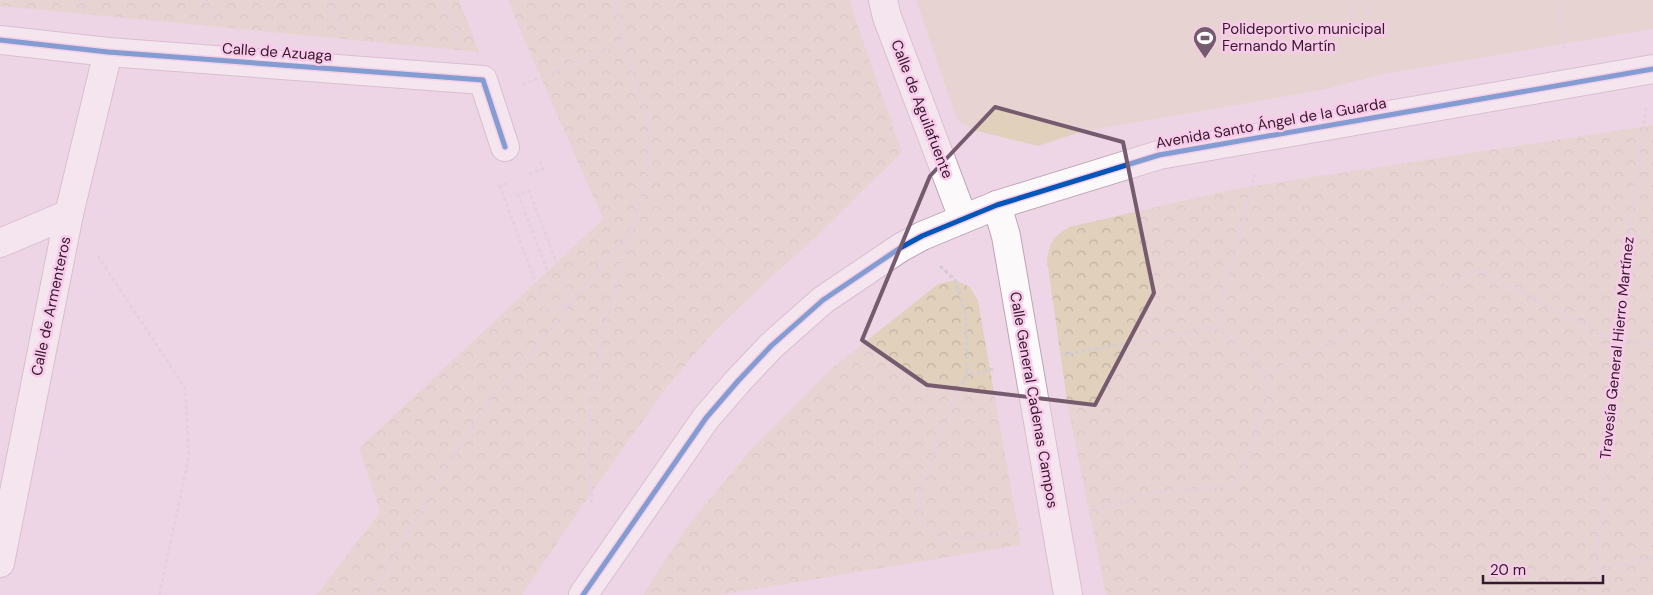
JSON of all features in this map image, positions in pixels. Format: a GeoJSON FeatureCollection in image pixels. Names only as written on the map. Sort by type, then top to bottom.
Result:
{"type":"FeatureCollection","features":[{"type":"Feature","properties":{"kind":"street","name":"Calle de Aguilafuente"},"geometry":{"type":"LineString","coordinates":[[883,0],[890,26],[963,218]]}},
{"type":"Feature","properties":{"kind":"street","name":"Calle de Azuaga"},"geometry":{"type":"LineString","coordinates":[[0,40],[482,89]]}},
{"type":"Feature","properties":{"kind":"street","name":"Calle de Armenteros"},"geometry":{"type":"LineString","coordinates":[[0,562],[70,214],[108,52]]}},
{"type":"Feature","properties":{"kind":"street","name":"Avenida Santo Ángel de la Guarda"},"geometry":{"type":"LineString","coordinates":[[583,595],[706,418],[771,346],[823,300],[846,283],[922,236],[996,205],[1158,155],[1652,69]]}},
{"type":"Feature","properties":{"kind":"street"},"geometry":{"type":"LineString","coordinates":[[482,89],[505,146]]}},
{"type":"Feature","properties":{"kind":"street","name":"Calle General Cadenas Campos"},"geometry":{"type":"LineString","coordinates":[[996,205],[1006,236],[1068,595]]}},
{"type":"Feature","properties":{"kind":"street"},"geometry":{"type":"LineString","coordinates":[[0,243],[70,214]]}},
{"type":"Feature","properties":{"kind":"path"},"geometry":{"type":"LineString","coordinates":[[443,0],[482,89],[623,42]]}},
{"type":"Feature","properties":{"kind":"path"},"geometry":{"type":"LineString","coordinates":[[592,503],[588,460],[591,403],[600,344],[647,173],[650,137],[647,114],[623,42],[616,0]]}},
{"type":"Feature","properties":{"kind":"path"},"geometry":{"type":"LineString","coordinates":[[1349,0],[1355,34],[1371,31],[1364,0]]}},
{"type":"Feature","properties":{"kind":"path"},"geometry":{"type":"LineString","coordinates":[[1557,0],[1565,51]]}},
{"type":"Feature","properties":{"kind":"path"},"geometry":{"type":"LineString","coordinates":[[1216,327],[1264,136]]}},
{"type":"Feature","properties":{"kind":"path"},"geometry":{"type":"LineString","coordinates":[[526,176],[543,169],[536,151]]}},
{"type":"Feature","properties":{"kind":"path"},"geometry":{"type":"LineString","coordinates":[[508,182],[500,186],[546,311],[572,303]]}},
{"type":"Feature","properties":{"kind":"path"},"geometry":{"type":"LineString","coordinates":[[540,291],[553,286],[518,194],[529,190],[572,303]]}},
{"type":"Feature","properties":{"kind":"path"},"geometry":{"type":"LineString","coordinates":[[70,214],[185,388],[189,457],[159,595]]}},
{"type":"Feature","properties":{"kind":"path"},"geometry":{"type":"LineString","coordinates":[[371,595],[452,458],[488,405],[633,228]]}},
{"type":"Feature","properties":{"kind":"path"},"geometry":{"type":"LineString","coordinates":[[938,264],[955,280],[966,316],[967,375],[956,393],[920,492],[919,503],[922,521],[930,530],[943,539],[975,537],[1026,528]]}},
{"type":"Feature","properties":{"kind":"path"},"geometry":{"type":"LineString","coordinates":[[1264,376],[1478,269],[1616,342],[1653,343]]}},
{"type":"Feature","properties":{"kind":"path"},"geometry":{"type":"LineString","coordinates":[[967,375],[1027,361],[1216,327],[1244,350],[1264,376],[1265,404],[1248,457],[1233,486],[1150,493],[1083,514]]}},
{"type":"Feature","properties":{"kind":"path"},"geometry":{"type":"LineString","coordinates":[[1596,570],[1653,558]]}},
{"type":"Feature","properties":{"kind":"highlighted area"},"geometry":{"type":"Polygon","coordinates":[[[995,107],[1123,142],[1154,293],[1095,405],[927,385],[862,340],[930,176],[995,107]]]}},
{"type":"Feature","properties":{"kind":"green space"},"geometry":{"type":"Polygon","coordinates":[[[0,0],[459,0],[479,52],[0,6],[0,0]]]}},
{"type":"Feature","properties":{"kind":"green space"},"geometry":{"type":"Polygon","coordinates":[[[508,0],[850,0],[902,152],[815,238],[712,334],[670,383],[589,496],[522,595],[316,595],[380,512],[359,448],[603,219],[508,0]]]}},
{"type":"Feature","properties":{"kind":"green space","name":"Polideportivo municipal Fernando Martín"},"geometry":{"type":"Polygon","coordinates":[[[916,0],[1653,0],[1653,29],[1384,74],[1322,90],[1080,132],[1038,146],[973,130],[957,120],[916,0]]]}},
{"type":"Feature","properties":{"kind":"green space"},"geometry":{"type":"Polygon","coordinates":[[[1653,125],[1653,595],[1106,595],[1068,408],[1047,260],[1049,248],[1059,234],[1069,227],[1234,189],[1653,125]]]}},
{"type":"Feature","properties":{"kind":"green space"},"geometry":{"type":"Polygon","coordinates":[[[955,280],[970,287],[978,301],[1021,545],[719,595],[643,595],[685,529],[751,449],[831,369],[938,284],[955,280]]]}},
{"type":"Feature","properties":{"kind":"cycle path"},"geometry":{"type":"LineString","coordinates":[[0,40],[108,52],[483,80],[505,147]]}},
{"type":"Feature","properties":{"kind":"cycle path"},"geometry":{"type":"LineString","coordinates":[[583,595],[706,418],[771,346],[823,300],[900,248],[922,236],[997,205],[1159,155],[1653,69]]}},
{"type":"Feature","properties":{"kind":"place","name":"Polideportivo municipal Fernando Martín"},"geometry":{"type":"Point","coordinates":[1205,59]}}]}
